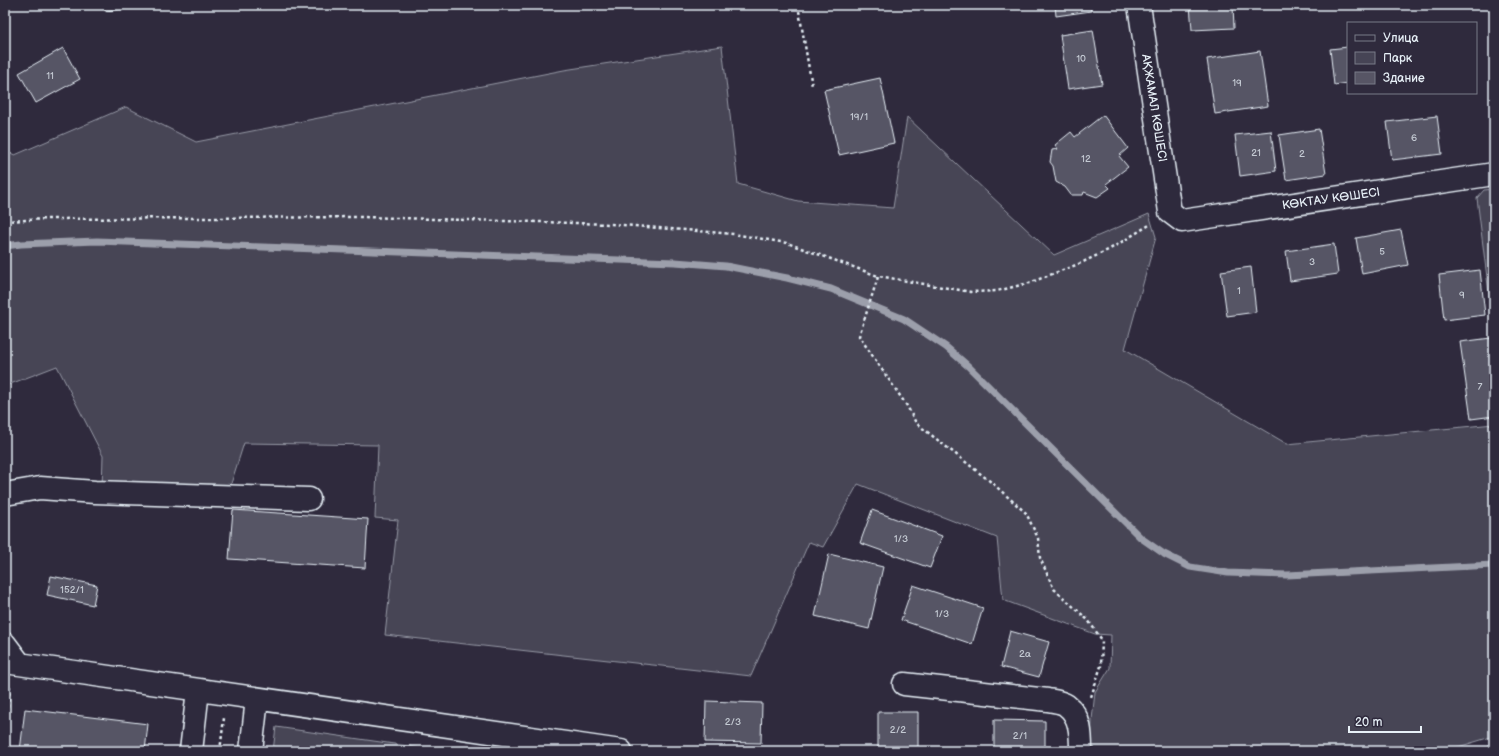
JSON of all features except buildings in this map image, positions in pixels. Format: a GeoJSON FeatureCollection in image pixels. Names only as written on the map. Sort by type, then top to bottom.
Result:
{"type":"FeatureCollection","features":[{"type":"Feature","properties":{"kind":"street","name":"АҚЖАМАЛ КӨШЕСІ"},"geometry":{"type":"LineString","coordinates":[[1139,5],[1170,212]]}},
{"type":"Feature","properties":{"kind":"street","name":"КӨКТАУ КӨШЕСІ"},"geometry":{"type":"LineString","coordinates":[[1170,212],[1182,221],[1494,174]]}},
{"type":"Feature","properties":{"kind":"street"},"geometry":{"type":"LineString","coordinates":[[5,494],[40,488],[95,492],[309,499]]}},
{"type":"Feature","properties":{"kind":"street"},"geometry":{"type":"LineString","coordinates":[[11,658],[257,699],[621,751]]}},
{"type":"Feature","properties":{"kind":"street"},"geometry":{"type":"LineString","coordinates":[[904,684],[1048,700],[1066,704],[1076,716],[1080,730],[1081,751]]}},
{"type":"Feature","properties":{"kind":"street"},"geometry":{"type":"LineString","coordinates":[[191,751],[198,690]]}},
{"type":"Feature","properties":{"kind":"street"},"geometry":{"type":"LineString","coordinates":[[251,751],[257,699]]}},
{"type":"Feature","properties":{"kind":"path"},"geometry":{"type":"LineString","coordinates":[[798,5],[812,86]]}},
{"type":"Feature","properties":{"kind":"path"},"geometry":{"type":"LineString","coordinates":[[5,221],[48,219],[361,217],[611,224],[733,234],[787,243],[878,276],[971,292],[997,291],[1029,283],[1081,263],[1110,248],[1170,212]]}},
{"type":"Feature","properties":{"kind":"path"},"geometry":{"type":"LineString","coordinates":[[878,276],[859,336],[907,406],[916,423],[991,482],[1026,513],[1038,538],[1040,558],[1054,589],[1088,620],[1102,640],[1101,666],[1080,730]]}},
{"type":"Feature","properties":{"kind":"path"},"geometry":{"type":"LineString","coordinates":[[5,732],[11,658]]}},
{"type":"Feature","properties":{"kind":"path"},"geometry":{"type":"LineString","coordinates":[[220,751],[226,694]]}},
{"type":"Feature","properties":{"kind":"green space"},"geometry":{"type":"Polygon","coordinates":[[[722,46],[738,184],[798,201],[893,208],[907,117],[1054,255],[1149,214],[1156,237],[1125,349],[1287,444],[1494,424],[1494,736],[1445,751],[1091,751],[1095,692],[1110,668],[1111,635],[1095,634],[1003,600],[997,538],[858,484],[823,547],[809,542],[751,676],[385,635],[398,520],[375,518],[378,445],[244,443],[228,493],[102,488],[103,456],[57,366],[5,386],[5,151],[15,155],[126,107],[196,142],[564,70],[722,46]]]}},
{"type":"Feature","properties":{"kind":"green space"},"geometry":{"type":"Polygon","coordinates":[[[1494,189],[1494,333],[1477,198],[1484,190],[1494,189]]]}},
{"type":"Feature","properties":{"kind":"green space"},"geometry":{"type":"Polygon","coordinates":[[[276,727],[443,751],[273,751],[276,727]]]}},
{"type":"Feature","properties":{"kind":"waterway"},"geometry":{"type":"LineString","coordinates":[[5,246],[97,241],[675,262],[726,266],[787,278],[831,289],[904,319],[946,347],[968,366],[1141,538],[1164,554],[1190,567],[1228,573],[1287,575],[1494,565]]}}]}
